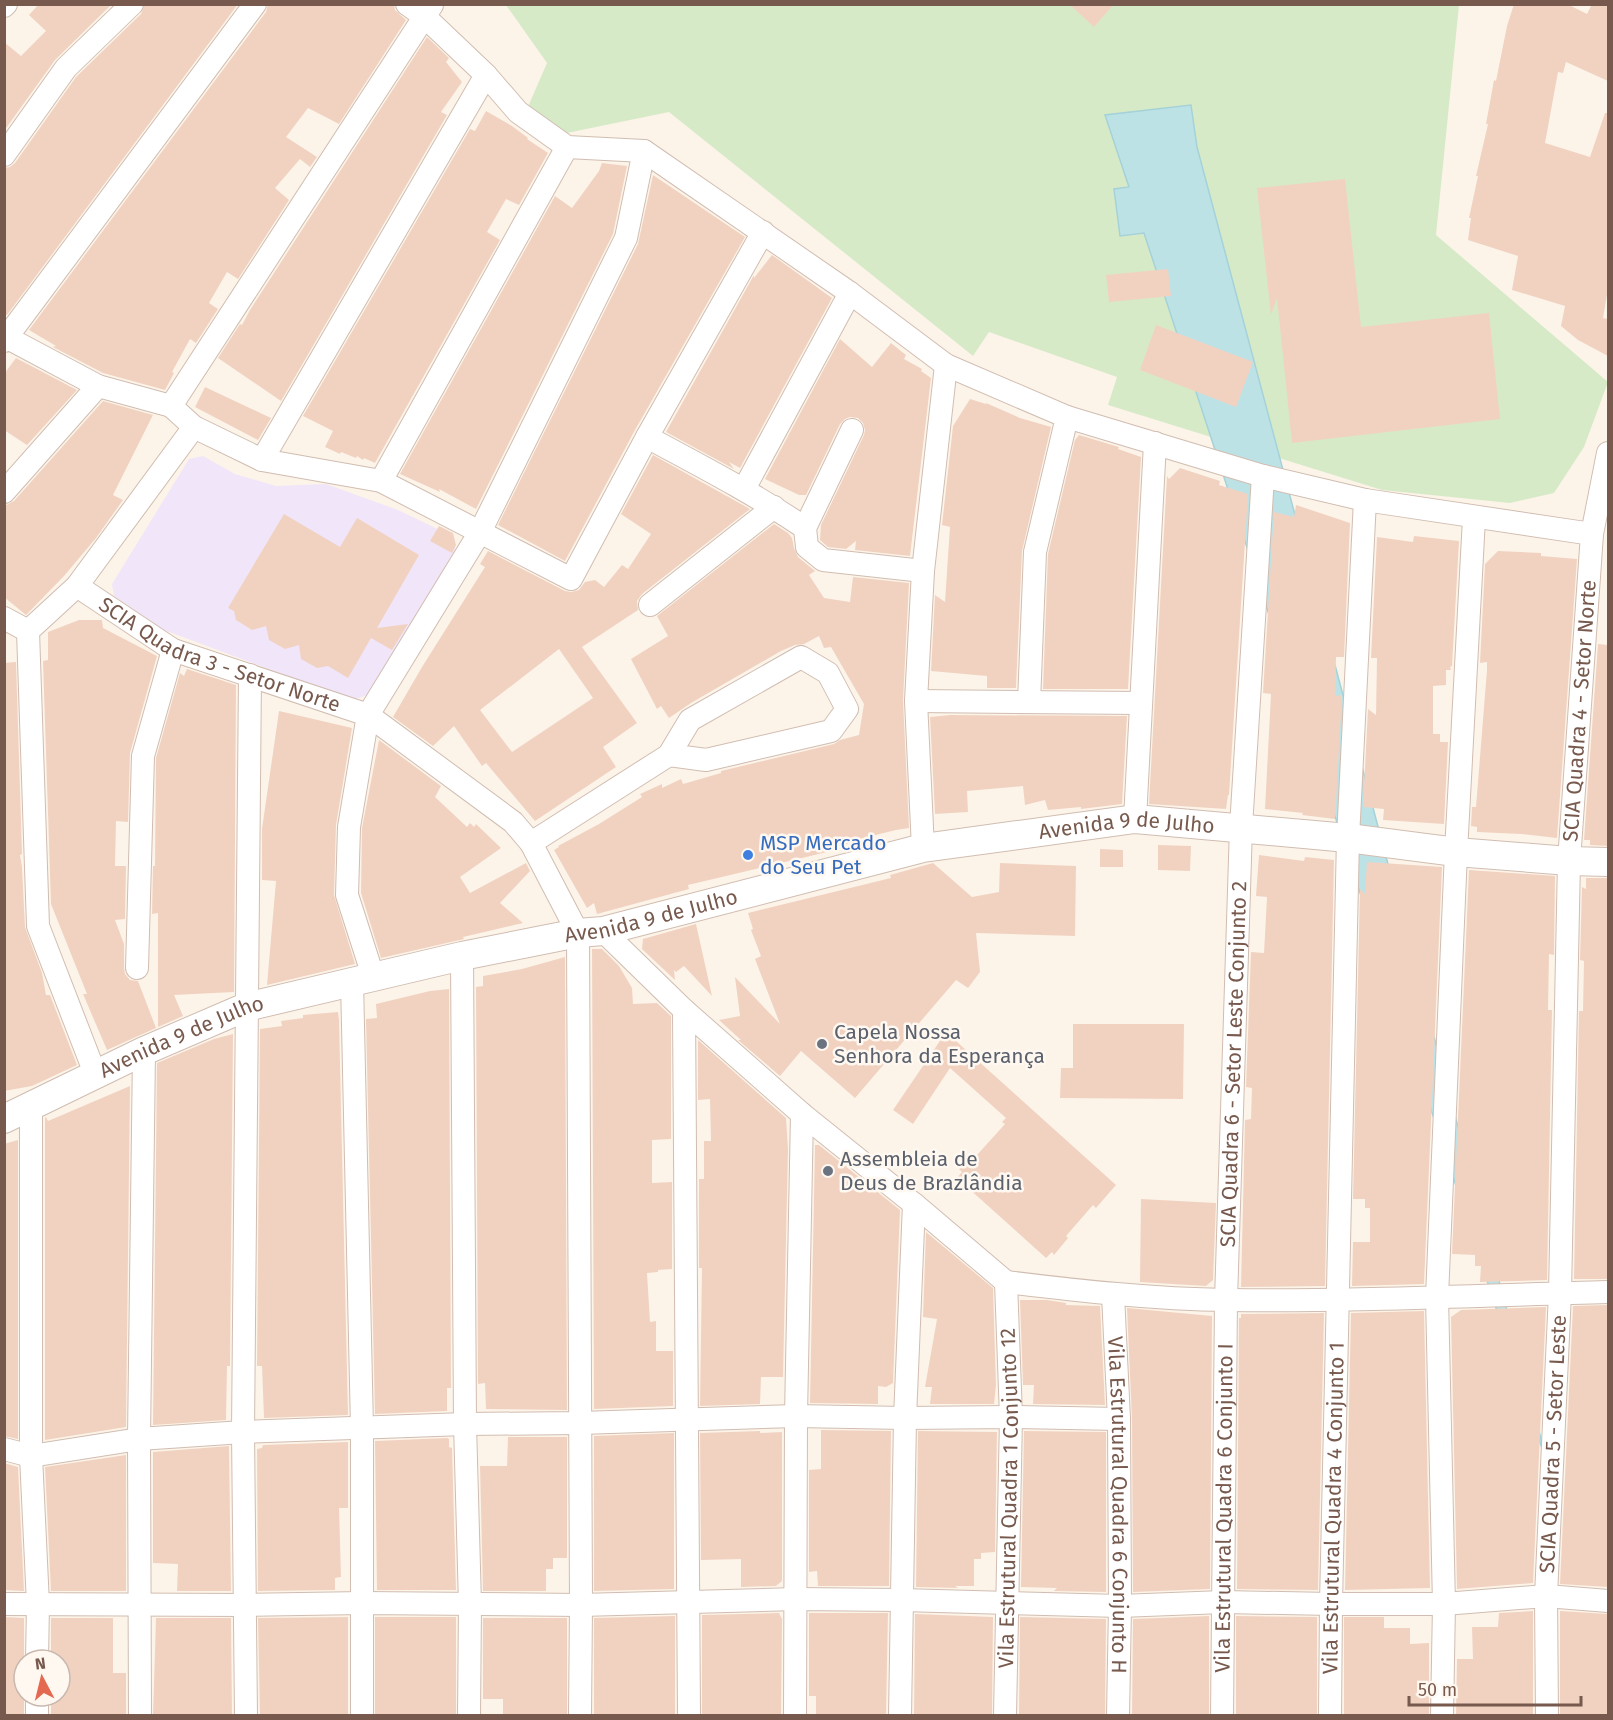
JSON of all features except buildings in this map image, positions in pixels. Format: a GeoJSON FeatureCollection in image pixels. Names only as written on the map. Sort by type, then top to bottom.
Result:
{"type":"FeatureCollection","features":[{"type":"Feature","properties":{"kind":"street"},"geometry":{"type":"LineString","coordinates":[[4,155],[66,68],[132,4]]}},
{"type":"Feature","properties":{"kind":"street"},"geometry":{"type":"LineString","coordinates":[[255,4],[5,338],[98,386],[171,406],[194,427],[262,460],[381,481],[571,579],[647,437],[763,232]]}},
{"type":"Feature","properties":{"kind":"street"},"geometry":{"type":"LineString","coordinates":[[171,406],[421,9],[486,75],[518,112],[567,147],[644,152],[850,293],[946,365],[1067,417],[1263,476],[1365,500],[1592,534]]}},
{"type":"Feature","properties":{"kind":"street"},"geometry":{"type":"LineString","coordinates":[[262,460],[486,75]]}},
{"type":"Feature","properties":{"kind":"street"},"geometry":{"type":"LineString","coordinates":[[381,481],[567,147]]}},
{"type":"Feature","properties":{"kind":"street"},"geometry":{"type":"LineString","coordinates":[[362,1716],[363,979],[347,895],[349,827],[368,715],[480,532],[626,238],[644,152]]}},
{"type":"Feature","properties":{"kind":"street"},"geometry":{"type":"LineString","coordinates":[[744,489],[850,293]]}},
{"type":"Feature","properties":{"kind":"street"},"geometry":{"type":"LineString","coordinates":[[923,848],[916,701],[923,572],[946,365]]}},
{"type":"Feature","properties":{"kind":"street"},"geometry":{"type":"LineString","coordinates":[[4,492],[98,386]]}},
{"type":"Feature","properties":{"kind":"street"},"geometry":{"type":"LineString","coordinates":[[1029,702],[1035,552],[1067,417]]}},
{"type":"Feature","properties":{"kind":"street"},"geometry":{"type":"LineString","coordinates":[[27,631],[77,586],[194,427]]}},
{"type":"Feature","properties":{"kind":"street"},"geometry":{"type":"LineString","coordinates":[[852,430],[805,528],[807,547],[823,560],[923,572]]}},
{"type":"Feature","properties":{"kind":"street"},"geometry":{"type":"LineString","coordinates":[[647,437],[744,489],[805,528]]}},
{"type":"Feature","properties":{"kind":"street"},"geometry":{"type":"LineString","coordinates":[[1135,819],[1155,443]]}},
{"type":"Feature","properties":{"kind":"street","name":"SCIA Quadra 4 - Setor Norte"},"geometry":{"type":"LineString","coordinates":[[1560,1293],[1569,861],[1592,534],[1608,453]]}},
{"type":"Feature","properties":{"kind":"street","name":"SCIA Quadra 6 - Setor Leste Conjunto 2"},"geometry":{"type":"LineString","coordinates":[[1226,1300],[1241,827],[1263,476]]}},
{"type":"Feature","properties":{"kind":"street","name":"Vila Estrutural Quadra 4 Conjunto 1"},"geometry":{"type":"LineString","coordinates":[[1330,1716],[1330,1604],[1348,838],[1365,500]]}},
{"type":"Feature","properties":{"kind":"street"},"geometry":{"type":"LineString","coordinates":[[650,605],[774,507]]}},
{"type":"Feature","properties":{"kind":"street"},"geometry":{"type":"LineString","coordinates":[[1442,1716],[1444,1604],[1437,1297],[1456,852],[1474,518]]}},
{"type":"Feature","properties":{"kind":"street","name":"SCIA Quadra 3 - Setor Norte"},"geometry":{"type":"LineString","coordinates":[[77,586],[173,650],[368,715],[513,822],[531,843],[591,932]]}},
{"type":"Feature","properties":{"kind":"street"},"geometry":{"type":"LineString","coordinates":[[5,620],[27,631]]}},
{"type":"Feature","properties":{"kind":"street"},"geometry":{"type":"LineString","coordinates":[[27,631],[38,926],[96,1076]]}},
{"type":"Feature","properties":{"kind":"street"},"geometry":{"type":"LineString","coordinates":[[137,968],[143,756],[173,650]]}},
{"type":"Feature","properties":{"kind":"street"},"geometry":{"type":"LineString","coordinates":[[531,843],[669,755],[690,720],[801,657],[828,673],[847,709],[831,731],[706,760],[669,755]]}},
{"type":"Feature","properties":{"kind":"street"},"geometry":{"type":"LineString","coordinates":[[246,1716],[243,1432],[250,675]]}},
{"type":"Feature","properties":{"kind":"street"},"geometry":{"type":"LineString","coordinates":[[916,701],[1141,703]]}},
{"type":"Feature","properties":{"kind":"street","name":"Avenida 9 de Julho"},"geometry":{"type":"LineString","coordinates":[[4,1119],[144,1051],[246,1007],[462,956],[591,932],[923,848],[1135,819],[1348,838],[1456,852],[1608,862]]}},
{"type":"Feature","properties":{"kind":"street"},"geometry":{"type":"LineString","coordinates":[[591,932],[802,1114],[1006,1282],[1113,1295],[1226,1300],[1338,1300],[1608,1292]]}},
{"type":"Feature","properties":{"kind":"street"},"geometry":{"type":"LineString","coordinates":[[580,1716],[580,1423],[591,932]]}},
{"type":"Feature","properties":{"kind":"street"},"geometry":{"type":"LineString","coordinates":[[462,956],[465,1424],[470,1604],[470,1716]]}},
{"type":"Feature","properties":{"kind":"street"},"geometry":{"type":"LineString","coordinates":[[684,1010],[689,1716]]}},
{"type":"Feature","properties":{"kind":"street"},"geometry":{"type":"LineString","coordinates":[[140,1716],[139,1439],[144,1051]]}},
{"type":"Feature","properties":{"kind":"street"},"geometry":{"type":"LineString","coordinates":[[31,1107],[31,1456],[38,1604],[37,1648]]}},
{"type":"Feature","properties":{"kind":"street"},"geometry":{"type":"LineString","coordinates":[[795,1716],[796,1416],[802,1114]]}},
{"type":"Feature","properties":{"kind":"street"},"geometry":{"type":"LineString","coordinates":[[900,1716],[904,1418],[914,1204]]}},
{"type":"Feature","properties":{"kind":"street","name":"Vila Estrutural Quadra 1 Conjunto 12"},"geometry":{"type":"LineString","coordinates":[[1005,1716],[1011,1417],[1006,1282]]}},
{"type":"Feature","properties":{"kind":"street","name":"SCIA Quadra 5 - Setor Leste"},"geometry":{"type":"LineString","coordinates":[[1547,1716],[1546,1596],[1560,1293]]}},
{"type":"Feature","properties":{"kind":"street","name":"Vila Estrutural Quadra 6 Conjunto H"},"geometry":{"type":"LineString","coordinates":[[1113,1295],[1119,1419],[1118,1716]]}},
{"type":"Feature","properties":{"kind":"street","name":"Vila Estrutural Quadra 6 Conjunto I"},"geometry":{"type":"LineString","coordinates":[[1222,1716],[1226,1300]]}},
{"type":"Feature","properties":{"kind":"street"},"geometry":{"type":"LineString","coordinates":[[4,1449],[31,1456],[139,1439],[243,1432],[465,1424],[796,1416],[1119,1419]]}},
{"type":"Feature","properties":{"kind":"street"},"geometry":{"type":"LineString","coordinates":[[4,1604],[581,1605],[796,1599],[1120,1606],[1223,1602],[1444,1604],[1546,1596],[1608,1601]]}},
{"type":"Feature","properties":{"kind":"shaded area"},"geometry":{"type":"Polygon","coordinates":[[[203,456],[235,474],[276,486],[326,484],[398,510],[452,536],[456,551],[371,694],[352,700],[164,630],[114,596],[112,584],[189,459],[203,456]]]}},
{"type":"Feature","properties":{"kind":"green space"},"geometry":{"type":"Polygon","coordinates":[[[506,5],[1459,5],[1436,235],[1608,382],[1584,447],[1554,493],[1510,503],[1382,490],[1108,405],[1117,377],[989,332],[973,356],[669,112],[562,134],[527,109],[547,63],[506,5]]]}},
{"type":"Feature","properties":{"kind":"water"},"geometry":{"type":"Polygon","coordinates":[[[1191,105],[1197,147],[1551,1476],[1144,233],[1120,236],[1114,189],[1129,187],[1105,115],[1191,105]]]}},
{"type":"Feature","properties":{"kind":"place","name":"MSP Mercado do Seu Pet"},"geometry":{"type":"Point","coordinates":[748,855]}},
{"type":"Feature","properties":{"kind":"place","name":"Capela Nossa Senhora da Esperança"},"geometry":{"type":"Point","coordinates":[822,1044]}},
{"type":"Feature","properties":{"kind":"place","name":"Assembleia de Deus de Brazlândia"},"geometry":{"type":"Point","coordinates":[828,1171]}}]}
